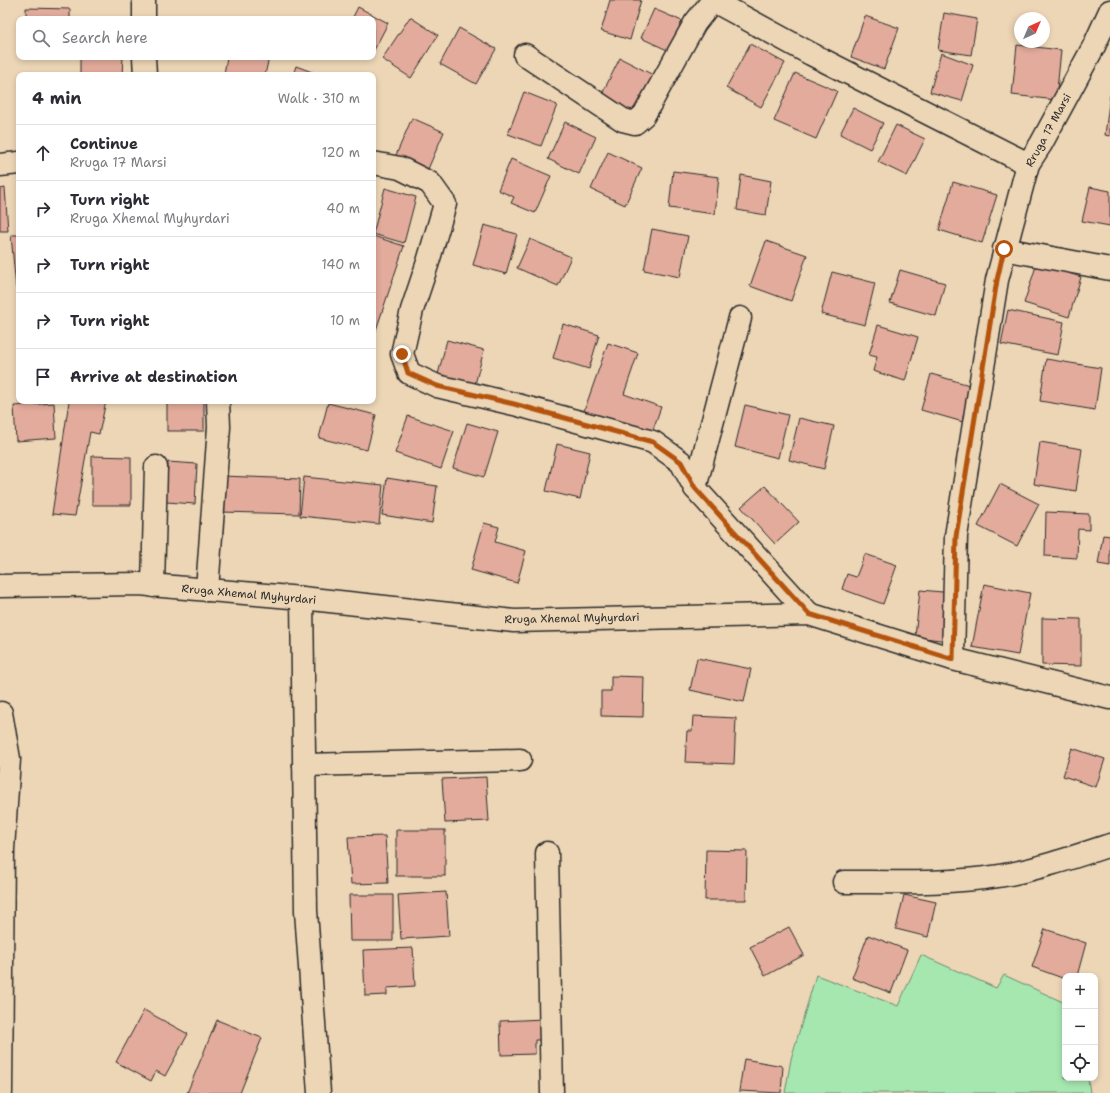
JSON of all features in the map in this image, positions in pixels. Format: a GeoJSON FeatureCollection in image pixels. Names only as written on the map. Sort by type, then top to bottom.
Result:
{"type":"FeatureCollection","features":[{"type":"Feature","properties":{"kind":"street"},"geometry":{"type":"LineString","coordinates":[[144,0],[144,16]]}},
{"type":"Feature","properties":{"kind":"street"},"geometry":{"type":"LineString","coordinates":[[525,55],[624,120],[635,123],[644,115],[695,23],[712,0],[811,54],[1028,164]]}},
{"type":"Feature","properties":{"kind":"street","name":"Rruga 17 Marsi"},"geometry":{"type":"LineString","coordinates":[[953,659],[956,536],[997,280],[1004,249],[1028,164],[1102,48],[1110,11]]}},
{"type":"Feature","properties":{"kind":"street"},"geometry":{"type":"LineString","coordinates":[[144,60],[144,72]]}},
{"type":"Feature","properties":{"kind":"street"},"geometry":{"type":"LineString","coordinates":[[0,165],[16,163]]}},
{"type":"Feature","properties":{"kind":"street"},"geometry":{"type":"LineString","coordinates":[[376,164],[400,168],[430,183],[446,204],[412,310],[402,354],[408,373],[437,386],[514,404],[653,442],[681,462],[695,488],[809,614]]}},
{"type":"Feature","properties":{"kind":"street"},"geometry":{"type":"LineString","coordinates":[[1004,249],[1110,269]]}},
{"type":"Feature","properties":{"kind":"street"},"geometry":{"type":"LineString","coordinates":[[695,488],[740,318]]}},
{"type":"Feature","properties":{"kind":"street"},"geometry":{"type":"LineString","coordinates":[[207,590],[219,427],[218,404]]}},
{"type":"Feature","properties":{"kind":"street"},"geometry":{"type":"LineString","coordinates":[[153,586],[156,467]]}},
{"type":"Feature","properties":{"kind":"street","name":"Rruga Xhemal Myhyrdari"},"geometry":{"type":"LineString","coordinates":[[0,586],[153,586],[302,598],[514,621],[809,614],[953,659],[1110,698]]}},
{"type":"Feature","properties":{"kind":"street"},"geometry":{"type":"LineString","coordinates":[[302,598],[306,911],[319,1093]]}},
{"type":"Feature","properties":{"kind":"street"},"geometry":{"type":"LineString","coordinates":[[1,713],[9,759],[3,849],[1,1093]]}},
{"type":"Feature","properties":{"kind":"street"},"geometry":{"type":"LineString","coordinates":[[304,765],[520,760]]}},
{"type":"Feature","properties":{"kind":"street"},"geometry":{"type":"LineString","coordinates":[[844,882],[928,882],[999,876],[1072,858],[1110,845]]}},
{"type":"Feature","properties":{"kind":"street"},"geometry":{"type":"LineString","coordinates":[[547,853],[552,1093]]}},
{"type":"Feature","properties":{"kind":"green space"},"geometry":{"type":"Polygon","coordinates":[[[921,955],[996,988],[1004,975],[1062,1002],[1062,1081],[1088,1081],[1090,1093],[785,1093],[791,1059],[816,975],[898,1006],[921,955]]]}},
{"type":"Feature","properties":{"kind":"building"},"geometry":{"type":"Polygon","coordinates":[[[610,0],[641,0],[630,40],[601,31],[610,0]]]}},
{"type":"Feature","properties":{"kind":"building"},"geometry":{"type":"Polygon","coordinates":[[[358,7],[375,16],[354,16],[358,7]]]}},
{"type":"Feature","properties":{"kind":"building"},"geometry":{"type":"Polygon","coordinates":[[[26,8],[70,9],[70,16],[26,16],[26,8]]]}},
{"type":"Feature","properties":{"kind":"building"},"geometry":{"type":"Polygon","coordinates":[[[654,9],[689,24],[676,54],[641,38],[654,9]]]}},
{"type":"Feature","properties":{"kind":"building"},"geometry":{"type":"Polygon","coordinates":[[[944,13],[977,19],[971,55],[938,50],[944,13]]]}},
{"type":"Feature","properties":{"kind":"building"},"geometry":{"type":"Polygon","coordinates":[[[865,16],[899,28],[884,69],[851,57],[865,16]]]}},
{"type":"Feature","properties":{"kind":"building"},"geometry":{"type":"Polygon","coordinates":[[[376,17],[388,23],[376,46],[376,17]]]}},
{"type":"Feature","properties":{"kind":"building"},"geometry":{"type":"Polygon","coordinates":[[[410,17],[438,35],[411,78],[382,59],[410,17]]]}},
{"type":"Feature","properties":{"kind":"building"},"geometry":{"type":"Polygon","coordinates":[[[459,28],[496,49],[476,84],[440,64],[459,28]]]}},
{"type":"Feature","properties":{"kind":"building"},"geometry":{"type":"Polygon","coordinates":[[[750,44],[785,63],[761,107],[726,88],[750,44]]]}},
{"type":"Feature","properties":{"kind":"building"},"geometry":{"type":"Polygon","coordinates":[[[1017,48],[1043,48],[1061,50],[1056,100],[1012,95],[1017,48]]]}},
{"type":"Feature","properties":{"kind":"building"},"geometry":{"type":"Polygon","coordinates":[[[941,53],[973,65],[962,101],[930,92],[941,53]]]}},
{"type":"Feature","properties":{"kind":"building"},"geometry":{"type":"Polygon","coordinates":[[[620,58],[657,77],[637,119],[599,100],[620,58]]]}},
{"type":"Feature","properties":{"kind":"building"},"geometry":{"type":"Polygon","coordinates":[[[80,60],[123,60],[122,72],[80,72],[80,60]]]}},
{"type":"Feature","properties":{"kind":"building"},"geometry":{"type":"Polygon","coordinates":[[[226,60],[268,60],[266,72],[224,72],[226,60]]]}},
{"type":"Feature","properties":{"kind":"building"},"geometry":{"type":"Polygon","coordinates":[[[296,66],[312,72],[294,72],[296,66]]]}},
{"type":"Feature","properties":{"kind":"building"},"geometry":{"type":"Polygon","coordinates":[[[795,73],[837,91],[816,139],[774,121],[795,73]]]}},
{"type":"Feature","properties":{"kind":"building"},"geometry":{"type":"Polygon","coordinates":[[[524,92],[557,105],[541,146],[508,134],[524,92]]]}},
{"type":"Feature","properties":{"kind":"building"},"geometry":{"type":"Polygon","coordinates":[[[1110,95],[1110,136],[1105,135],[1110,95]]]}},
{"type":"Feature","properties":{"kind":"building"},"geometry":{"type":"Polygon","coordinates":[[[853,108],[883,123],[870,149],[840,134],[853,108]]]}},
{"type":"Feature","properties":{"kind":"building"},"geometry":{"type":"Polygon","coordinates":[[[412,118],[444,132],[425,176],[393,162],[412,118]]]}},
{"type":"Feature","properties":{"kind":"building"},"geometry":{"type":"Polygon","coordinates":[[[565,122],[596,137],[579,174],[548,159],[565,122]]]}},
{"type":"Feature","properties":{"kind":"building"},"geometry":{"type":"Polygon","coordinates":[[[896,125],[925,139],[907,176],[878,162],[896,125]]]}},
{"type":"Feature","properties":{"kind":"building"},"geometry":{"type":"Polygon","coordinates":[[[608,152],[642,168],[625,205],[591,189],[608,152]]]}},
{"type":"Feature","properties":{"kind":"building"},"geometry":{"type":"Polygon","coordinates":[[[511,159],[551,176],[535,213],[511,203],[514,197],[498,190],[511,159]]]}},
{"type":"Feature","properties":{"kind":"building"},"geometry":{"type":"Polygon","coordinates":[[[673,171],[719,177],[715,214],[669,208],[673,171]]]}},
{"type":"Feature","properties":{"kind":"building"},"geometry":{"type":"Polygon","coordinates":[[[741,175],[771,181],[766,215],[737,210],[741,175]]]}},
{"type":"Feature","properties":{"kind":"building"},"geometry":{"type":"Polygon","coordinates":[[[953,182],[997,195],[982,243],[939,230],[953,182]]]}},
{"type":"Feature","properties":{"kind":"building"},"geometry":{"type":"Polygon","coordinates":[[[1090,187],[1110,191],[1110,226],[1082,221],[1090,187]]]}},
{"type":"Feature","properties":{"kind":"building"},"geometry":{"type":"Polygon","coordinates":[[[5,188],[8,231],[0,231],[0,189],[5,188]]]}},
{"type":"Feature","properties":{"kind":"building"},"geometry":{"type":"Polygon","coordinates":[[[385,188],[416,197],[404,243],[376,235],[376,222],[385,188]]]}},
{"type":"Feature","properties":{"kind":"building"},"geometry":{"type":"Polygon","coordinates":[[[484,225],[517,234],[506,274],[473,265],[484,225]]]}},
{"type":"Feature","properties":{"kind":"building"},"geometry":{"type":"Polygon","coordinates":[[[652,229],[688,236],[680,277],[644,270],[652,229]]]}},
{"type":"Feature","properties":{"kind":"building"},"geometry":{"type":"Polygon","coordinates":[[[11,235],[16,235],[16,288],[11,235]]]}},
{"type":"Feature","properties":{"kind":"building"},"geometry":{"type":"Polygon","coordinates":[[[376,237],[404,246],[376,330],[376,237]]]}},
{"type":"Feature","properties":{"kind":"building"},"geometry":{"type":"Polygon","coordinates":[[[530,239],[571,257],[558,286],[517,268],[530,239]]]}},
{"type":"Feature","properties":{"kind":"building"},"geometry":{"type":"Polygon","coordinates":[[[766,241],[807,255],[791,301],[750,286],[766,241]]]}},
{"type":"Feature","properties":{"kind":"building"},"geometry":{"type":"Polygon","coordinates":[[[1037,263],[1081,277],[1069,317],[1024,303],[1037,263]]]}},
{"type":"Feature","properties":{"kind":"building"},"geometry":{"type":"Polygon","coordinates":[[[900,270],[945,283],[936,316],[890,303],[900,270]]]}},
{"type":"Feature","properties":{"kind":"building"},"geometry":{"type":"Polygon","coordinates":[[[832,272],[875,283],[865,325],[821,314],[832,272]]]}},
{"type":"Feature","properties":{"kind":"building"},"geometry":{"type":"Polygon","coordinates":[[[1008,310],[1064,322],[1058,355],[1001,344],[1008,310]]]}},
{"type":"Feature","properties":{"kind":"building"},"geometry":{"type":"Polygon","coordinates":[[[563,324],[599,335],[589,369],[553,358],[563,324]]]}},
{"type":"Feature","properties":{"kind":"building"},"geometry":{"type":"Polygon","coordinates":[[[878,325],[918,337],[905,381],[873,371],[877,357],[869,355],[878,325]]]}},
{"type":"Feature","properties":{"kind":"building"},"geometry":{"type":"Polygon","coordinates":[[[447,340],[484,350],[474,388],[437,378],[447,340]]]}},
{"type":"Feature","properties":{"kind":"building"},"geometry":{"type":"Polygon","coordinates":[[[608,343],[638,353],[624,394],[661,407],[650,438],[583,414],[608,343]]]}},
{"type":"Feature","properties":{"kind":"building"},"geometry":{"type":"Polygon","coordinates":[[[1046,359],[1101,368],[1095,410],[1040,401],[1046,359]]]}},
{"type":"Feature","properties":{"kind":"building"},"geometry":{"type":"Polygon","coordinates":[[[931,374],[973,386],[963,422],[921,410],[931,374]]]}},
{"type":"Feature","properties":{"kind":"building"},"geometry":{"type":"Polygon","coordinates":[[[54,404],[56,438],[16,441],[14,406],[54,404]]]}},
{"type":"Feature","properties":{"kind":"building"},"geometry":{"type":"Polygon","coordinates":[[[69,404],[105,404],[99,434],[90,432],[75,516],[52,514],[69,404]]]}},
{"type":"Feature","properties":{"kind":"building"},"geometry":{"type":"Polygon","coordinates":[[[167,404],[204,404],[204,431],[167,431],[167,404]]]}},
{"type":"Feature","properties":{"kind":"building"},"geometry":{"type":"Polygon","coordinates":[[[328,404],[376,415],[367,450],[319,438],[328,404]]]}},
{"type":"Feature","properties":{"kind":"building"},"geometry":{"type":"Polygon","coordinates":[[[745,405],[788,415],[778,458],[735,447],[745,405]]]}},
{"type":"Feature","properties":{"kind":"building"},"geometry":{"type":"Polygon","coordinates":[[[408,416],[454,431],[441,469],[395,453],[408,416]]]}},
{"type":"Feature","properties":{"kind":"building"},"geometry":{"type":"Polygon","coordinates":[[[799,418],[834,426],[824,469],[789,460],[799,418]]]}},
{"type":"Feature","properties":{"kind":"building"},"geometry":{"type":"Polygon","coordinates":[[[467,423],[498,432],[484,477],[453,468],[467,423]]]}},
{"type":"Feature","properties":{"kind":"building"},"geometry":{"type":"Polygon","coordinates":[[[1040,442],[1082,449],[1076,491],[1034,484],[1040,442]]]}},
{"type":"Feature","properties":{"kind":"building"},"geometry":{"type":"Polygon","coordinates":[[[557,444],[590,452],[580,499],[546,491],[557,444]]]}},
{"type":"Feature","properties":{"kind":"building"},"geometry":{"type":"Polygon","coordinates":[[[92,456],[131,457],[131,505],[92,505],[92,456]]]}},
{"type":"Feature","properties":{"kind":"building"},"geometry":{"type":"Polygon","coordinates":[[[168,462],[197,464],[195,504],[166,502],[168,462]]]}},
{"type":"Feature","properties":{"kind":"building"},"geometry":{"type":"Polygon","coordinates":[[[222,476],[300,479],[299,514],[221,512],[222,476]]]}},
{"type":"Feature","properties":{"kind":"building"},"geometry":{"type":"Polygon","coordinates":[[[304,477],[383,485],[379,524],[300,516],[304,477]]]}},
{"type":"Feature","properties":{"kind":"building"},"geometry":{"type":"Polygon","coordinates":[[[387,478],[437,486],[432,523],[382,515],[387,478]]]}},
{"type":"Feature","properties":{"kind":"building"},"geometry":{"type":"Polygon","coordinates":[[[1000,484],[1039,504],[1017,546],[978,526],[1000,484]]]}},
{"type":"Feature","properties":{"kind":"building"},"geometry":{"type":"Polygon","coordinates":[[[765,486],[799,522],[775,544],[741,507],[765,486]]]}},
{"type":"Feature","properties":{"kind":"building"},"geometry":{"type":"Polygon","coordinates":[[[1046,512],[1089,514],[1089,530],[1078,529],[1077,558],[1045,556],[1046,512]]]}},
{"type":"Feature","properties":{"kind":"building"},"geometry":{"type":"Polygon","coordinates":[[[484,523],[499,527],[495,542],[526,551],[517,583],[471,570],[484,523]]]}},
{"type":"Feature","properties":{"kind":"building"},"geometry":{"type":"Polygon","coordinates":[[[1103,535],[1110,536],[1110,566],[1098,564],[1103,535]]]}},
{"type":"Feature","properties":{"kind":"building"},"geometry":{"type":"Polygon","coordinates":[[[865,554],[897,565],[883,604],[842,589],[847,574],[856,577],[865,554]]]}},
{"type":"Feature","properties":{"kind":"building"},"geometry":{"type":"Polygon","coordinates":[[[984,584],[1030,593],[1018,655],[972,647],[984,584]]]}},
{"type":"Feature","properties":{"kind":"building"},"geometry":{"type":"Polygon","coordinates":[[[920,590],[954,593],[949,641],[915,637],[920,590]]]}},
{"type":"Feature","properties":{"kind":"building"},"geometry":{"type":"Polygon","coordinates":[[[1042,618],[1081,619],[1081,666],[1042,665],[1042,618]]]}},
{"type":"Feature","properties":{"kind":"building"},"geometry":{"type":"Polygon","coordinates":[[[697,658],[751,669],[744,702],[690,690],[697,658]]]}},
{"type":"Feature","properties":{"kind":"building"},"geometry":{"type":"Polygon","coordinates":[[[611,676],[644,677],[643,717],[601,716],[601,691],[611,691],[611,676]]]}},
{"type":"Feature","properties":{"kind":"building"},"geometry":{"type":"Polygon","coordinates":[[[693,716],[736,718],[734,764],[685,762],[687,731],[692,731],[693,716]]]}},
{"type":"Feature","properties":{"kind":"building"},"geometry":{"type":"Polygon","coordinates":[[[1072,748],[1105,759],[1096,787],[1063,776],[1072,748]]]}},
{"type":"Feature","properties":{"kind":"building"},"geometry":{"type":"Polygon","coordinates":[[[486,777],[489,821],[445,823],[442,779],[486,777]]]}},
{"type":"Feature","properties":{"kind":"building"},"geometry":{"type":"Polygon","coordinates":[[[396,830],[445,830],[445,876],[396,876],[396,830]]]}},
{"type":"Feature","properties":{"kind":"building"},"geometry":{"type":"Polygon","coordinates":[[[385,836],[388,883],[351,884],[348,837],[385,836]]]}},
{"type":"Feature","properties":{"kind":"building"},"geometry":{"type":"Polygon","coordinates":[[[706,850],[747,851],[746,900],[705,900],[706,850]]]}},
{"type":"Feature","properties":{"kind":"building"},"geometry":{"type":"Polygon","coordinates":[[[446,892],[449,936],[401,939],[398,895],[446,892]]]}},
{"type":"Feature","properties":{"kind":"building"},"geometry":{"type":"Polygon","coordinates":[[[349,895],[393,895],[393,941],[350,941],[349,895]]]}},
{"type":"Feature","properties":{"kind":"building"},"geometry":{"type":"Polygon","coordinates":[[[904,895],[936,902],[928,937],[896,929],[904,895]]]}},
{"type":"Feature","properties":{"kind":"building"},"geometry":{"type":"Polygon","coordinates":[[[789,927],[804,955],[765,976],[750,947],[789,927]]]}},
{"type":"Feature","properties":{"kind":"building"},"geometry":{"type":"Polygon","coordinates":[[[1045,929],[1086,943],[1078,973],[1062,973],[1062,978],[1032,967],[1045,929]]]}},
{"type":"Feature","properties":{"kind":"building"},"geometry":{"type":"Polygon","coordinates":[[[868,935],[907,950],[891,993],[852,978],[868,935]]]}},
{"type":"Feature","properties":{"kind":"building"},"geometry":{"type":"Polygon","coordinates":[[[413,948],[415,986],[387,988],[387,995],[365,996],[363,950],[413,948]]]}},
{"type":"Feature","properties":{"kind":"building"},"geometry":{"type":"Polygon","coordinates":[[[144,1010],[188,1034],[165,1076],[156,1071],[151,1081],[116,1062],[144,1010]]]}},
{"type":"Feature","properties":{"kind":"building"},"geometry":{"type":"Polygon","coordinates":[[[544,1019],[545,1040],[535,1040],[535,1054],[501,1055],[500,1021],[544,1019]]]}},
{"type":"Feature","properties":{"kind":"building"},"geometry":{"type":"Polygon","coordinates":[[[217,1020],[262,1038],[240,1093],[187,1093],[217,1020]]]}},
{"type":"Feature","properties":{"kind":"building"},"geometry":{"type":"Polygon","coordinates":[[[744,1059],[783,1066],[781,1093],[739,1091],[744,1059]]]}},
{"type":"Feature","properties":{"kind":"route"},"geometry":{"type":"LineString","coordinates":[[402,354],[408,373],[437,386],[514,404],[653,442],[681,462],[695,488],[809,614],[894,642],[953,659],[956,536],[997,280],[1004,249]]}}]}
